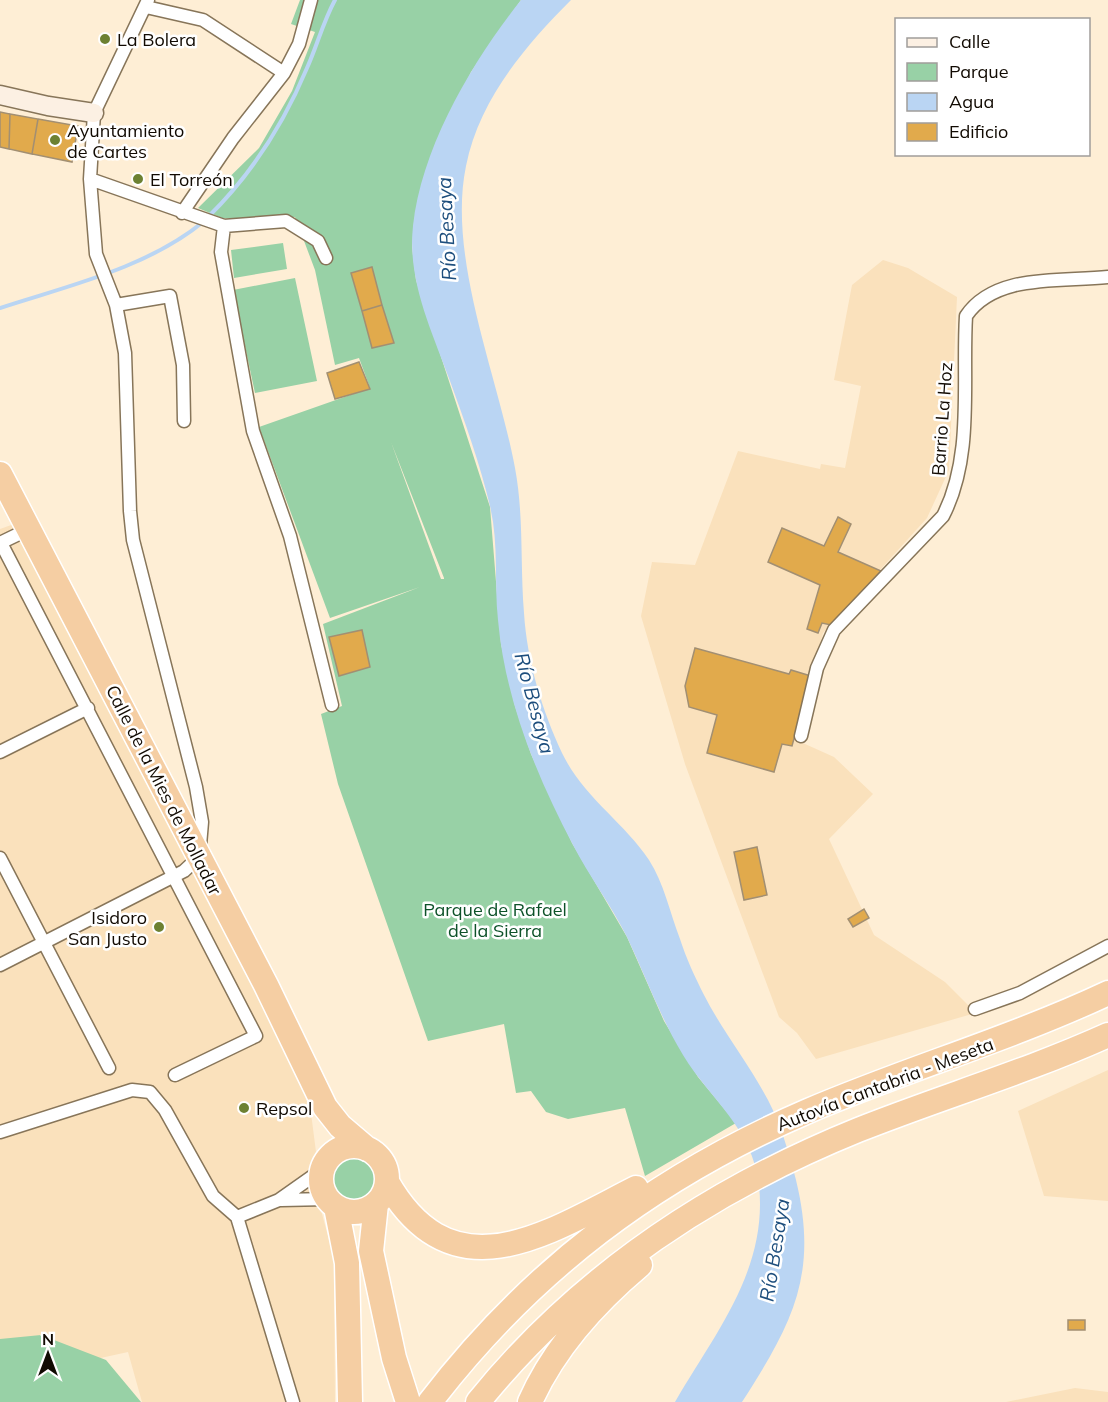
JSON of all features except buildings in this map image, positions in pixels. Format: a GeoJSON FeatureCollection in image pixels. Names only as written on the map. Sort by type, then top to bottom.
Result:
{"type":"FeatureCollection","features":[{"type":"Feature","properties":{"kind":"highway","name":"Calle de la Mies de Molladar"},"geometry":{"type":"LineString","coordinates":[[0,474],[295,1043],[325,1107],[340,1126],[367,1149]]}},
{"type":"Feature","properties":{"kind":"highway"},"geometry":{"type":"LineString","coordinates":[[371,1251],[322,1184],[324,1166],[340,1150],[353,1147],[367,1149],[382,1162],[387,1182],[409,1215],[433,1233],[462,1244],[508,1246],[542,1236],[650,1188],[746,1129],[1020,1022],[1050,1020],[1108,993]]}},
{"type":"Feature","properties":{"kind":"highway","name":"Autovía Cantabria - Meseta"},"geometry":{"type":"LineString","coordinates":[[477,1402],[530,1343],[604,1275],[770,1169],[966,1091],[1033,1067],[1108,1035]]}},
{"type":"Feature","properties":{"kind":"highway","name":"Calle de la Mies de Molladar"},"geometry":{"type":"LineString","coordinates":[[324,1166],[325,1107]]}},
{"type":"Feature","properties":{"kind":"highway"},"geometry":{"type":"LineString","coordinates":[[387,1182],[376,1204],[371,1251],[386,1326],[406,1396]]}},
{"type":"Feature","properties":{"kind":"highway"},"geometry":{"type":"LineString","coordinates":[[430,1402],[482,1338],[529,1291],[650,1188]]}},
{"type":"Feature","properties":{"kind":"highway"},"geometry":{"type":"LineString","coordinates":[[336,1205],[356,1212],[376,1204]]}},
{"type":"Feature","properties":{"kind":"highway"},"geometry":{"type":"LineString","coordinates":[[336,1205],[347,1263],[350,1402]]}},
{"type":"Feature","properties":{"kind":"highway"},"geometry":{"type":"LineString","coordinates":[[530,1402],[552,1361],[584,1320],[677,1229]]}},
{"type":"Feature","properties":{"kind":"street"},"geometry":{"type":"LineString","coordinates":[[182,213],[233,138],[284,73],[299,44],[311,0]]}},
{"type":"Feature","properties":{"kind":"street"},"geometry":{"type":"LineString","coordinates":[[0,964],[175,876],[194,864],[199,857],[202,822],[196,787],[133,540],[130,511],[128,382],[116,305],[96,254],[90,179],[94,112],[104,87],[122,60],[147,4],[203,20],[284,73]]}},
{"type":"Feature","properties":{"kind":"street"},"geometry":{"type":"LineString","coordinates":[[0,95],[35,104],[94,112]]}},
{"type":"Feature","properties":{"kind":"street"},"geometry":{"type":"LineString","coordinates":[[90,179],[220,225],[286,221],[318,241],[326,258]]}},
{"type":"Feature","properties":{"kind":"street"},"geometry":{"type":"LineString","coordinates":[[220,225],[221,252],[253,430],[290,536],[332,705]]}},
{"type":"Feature","properties":{"kind":"street","name":"Barrio La Hoz"},"geometry":{"type":"LineString","coordinates":[[801,736],[817,668],[834,630],[943,516],[951,501],[961,453],[966,316],[970,310],[990,293],[1007,285],[1108,277]]}},
{"type":"Feature","properties":{"kind":"street"},"geometry":{"type":"LineString","coordinates":[[116,305],[170,296],[183,365],[184,421]]}},
{"type":"Feature","properties":{"kind":"street"},"geometry":{"type":"LineString","coordinates":[[28,529],[1,543],[256,1036],[176,1075]]}},
{"type":"Feature","properties":{"kind":"street"},"geometry":{"type":"LineString","coordinates":[[0,752],[88,708]]}},
{"type":"Feature","properties":{"kind":"street"},"geometry":{"type":"LineString","coordinates":[[0,858],[109,1068]]}},
{"type":"Feature","properties":{"kind":"street"},"geometry":{"type":"LineString","coordinates":[[975,1009],[1020,993],[1108,946]]}},
{"type":"Feature","properties":{"kind":"street"},"geometry":{"type":"LineString","coordinates":[[0,1132],[132,1090],[150,1092],[165,1110],[213,1196],[237,1217],[293,1402]]}},
{"type":"Feature","properties":{"kind":"street"},"geometry":{"type":"LineString","coordinates":[[237,1217],[279,1200],[324,1166]]}},
{"type":"Feature","properties":{"kind":"street"},"geometry":{"type":"LineString","coordinates":[[279,1200],[336,1205]]}},
{"type":"Feature","properties":{"kind":"shaded area"},"geometry":{"type":"Polygon","coordinates":[[[883,260],[908,268],[957,297],[949,470],[927,518],[823,633],[794,739],[834,757],[873,794],[829,839],[874,935],[945,982],[968,1005],[972,1014],[816,1059],[797,1033],[779,1017],[685,764],[641,616],[652,562],[695,565],[738,451],[820,469],[821,464],[845,468],[861,386],[834,380],[852,285],[883,260]]]}},
{"type":"Feature","properties":{"kind":"shaded area"},"geometry":{"type":"Polygon","coordinates":[[[14,524],[296,1068],[311,1113],[316,1152],[310,1170],[334,1258],[335,1402],[142,1402],[128,1352],[0,1380],[0,529],[14,524]]]}},
{"type":"Feature","properties":{"kind":"shaded area"},"geometry":{"type":"Polygon","coordinates":[[[1108,1070],[1108,1201],[1044,1196],[1018,1111],[1108,1070]]]}},
{"type":"Feature","properties":{"kind":"shaded area"},"geometry":{"type":"Polygon","coordinates":[[[1075,1388],[1108,1392],[1108,1402],[1006,1402],[1075,1388]]]}},
{"type":"Feature","properties":{"kind":"green space","name":"Parque de Rafael de la Sierra"},"geometry":{"type":"Polygon","coordinates":[[[300,0],[521,0],[471,72],[435,149],[414,222],[412,247],[416,280],[490,507],[501,644],[515,706],[531,754],[572,843],[627,937],[664,1021],[698,1077],[736,1123],[645,1176],[625,1108],[568,1119],[546,1112],[531,1091],[516,1093],[504,1024],[428,1041],[338,784],[321,714],[342,706],[323,624],[420,587],[330,618],[259,427],[370,388],[359,358],[335,365],[315,270],[295,217],[222,218],[198,208],[259,148],[292,91],[315,32],[291,24],[300,0]],[[391,442],[441,579],[444,579],[391,442]]]}},
{"type":"Feature","properties":{"kind":"green space"},"geometry":{"type":"Polygon","coordinates":[[[283,243],[287,269],[234,278],[231,250],[283,243]]]}},
{"type":"Feature","properties":{"kind":"green space"},"geometry":{"type":"Polygon","coordinates":[[[295,278],[317,381],[255,393],[233,290],[295,278]]]}},
{"type":"Feature","properties":{"kind":"green space"},"geometry":{"type":"Polygon","coordinates":[[[353,1158],[362,1159],[369,1164],[374,1171],[374,1189],[369,1196],[362,1201],[353,1202],[344,1201],[337,1196],[332,1189],[331,1180],[332,1171],[337,1164],[344,1159],[353,1158]]]}},
{"type":"Feature","properties":{"kind":"green space"},"geometry":{"type":"Polygon","coordinates":[[[41,1335],[106,1360],[141,1402],[0,1402],[0,1339],[41,1335]]]}},
{"type":"Feature","properties":{"kind":"water","name":"Río Besaya"},"geometry":{"type":"Polygon","coordinates":[[[521,0],[571,0],[537,36],[506,76],[481,119],[472,142],[466,166],[462,202],[463,239],[469,278],[515,468],[520,504],[523,595],[528,649],[548,720],[571,769],[592,796],[639,846],[654,869],[663,888],[685,953],[711,1009],[761,1087],[773,1110],[796,1180],[804,1244],[802,1271],[796,1297],[775,1348],[742,1402],[675,1402],[722,1325],[747,1273],[760,1216],[759,1185],[755,1165],[739,1131],[694,1071],[675,1041],[627,937],[559,818],[524,736],[507,679],[502,649],[497,606],[493,520],[490,506],[472,443],[417,286],[412,246],[413,226],[418,196],[427,166],[452,106],[485,50],[521,0]]]}},
{"type":"Feature","properties":{"kind":"waterway"},"geometry":{"type":"LineString","coordinates":[[208,217],[252,166],[277,128],[311,60],[335,0]]}},
{"type":"Feature","properties":{"kind":"waterway"},"geometry":{"type":"LineString","coordinates":[[0,308],[132,264],[181,238],[203,222]]}},
{"type":"Feature","properties":{"kind":"place","name":"La Bolera"},"geometry":{"type":"Point","coordinates":[105,39]}},
{"type":"Feature","properties":{"kind":"place","name":"Ayuntamiento de Cartes"},"geometry":{"type":"Point","coordinates":[55,140]}},
{"type":"Feature","properties":{"kind":"place","name":"El Torreón"},"geometry":{"type":"Point","coordinates":[138,179]}},
{"type":"Feature","properties":{"kind":"place","name":"Isidoro San Justo"},"geometry":{"type":"Point","coordinates":[159,927]}},
{"type":"Feature","properties":{"kind":"place","name":"Repsol"},"geometry":{"type":"Point","coordinates":[244,1108]}}]}
